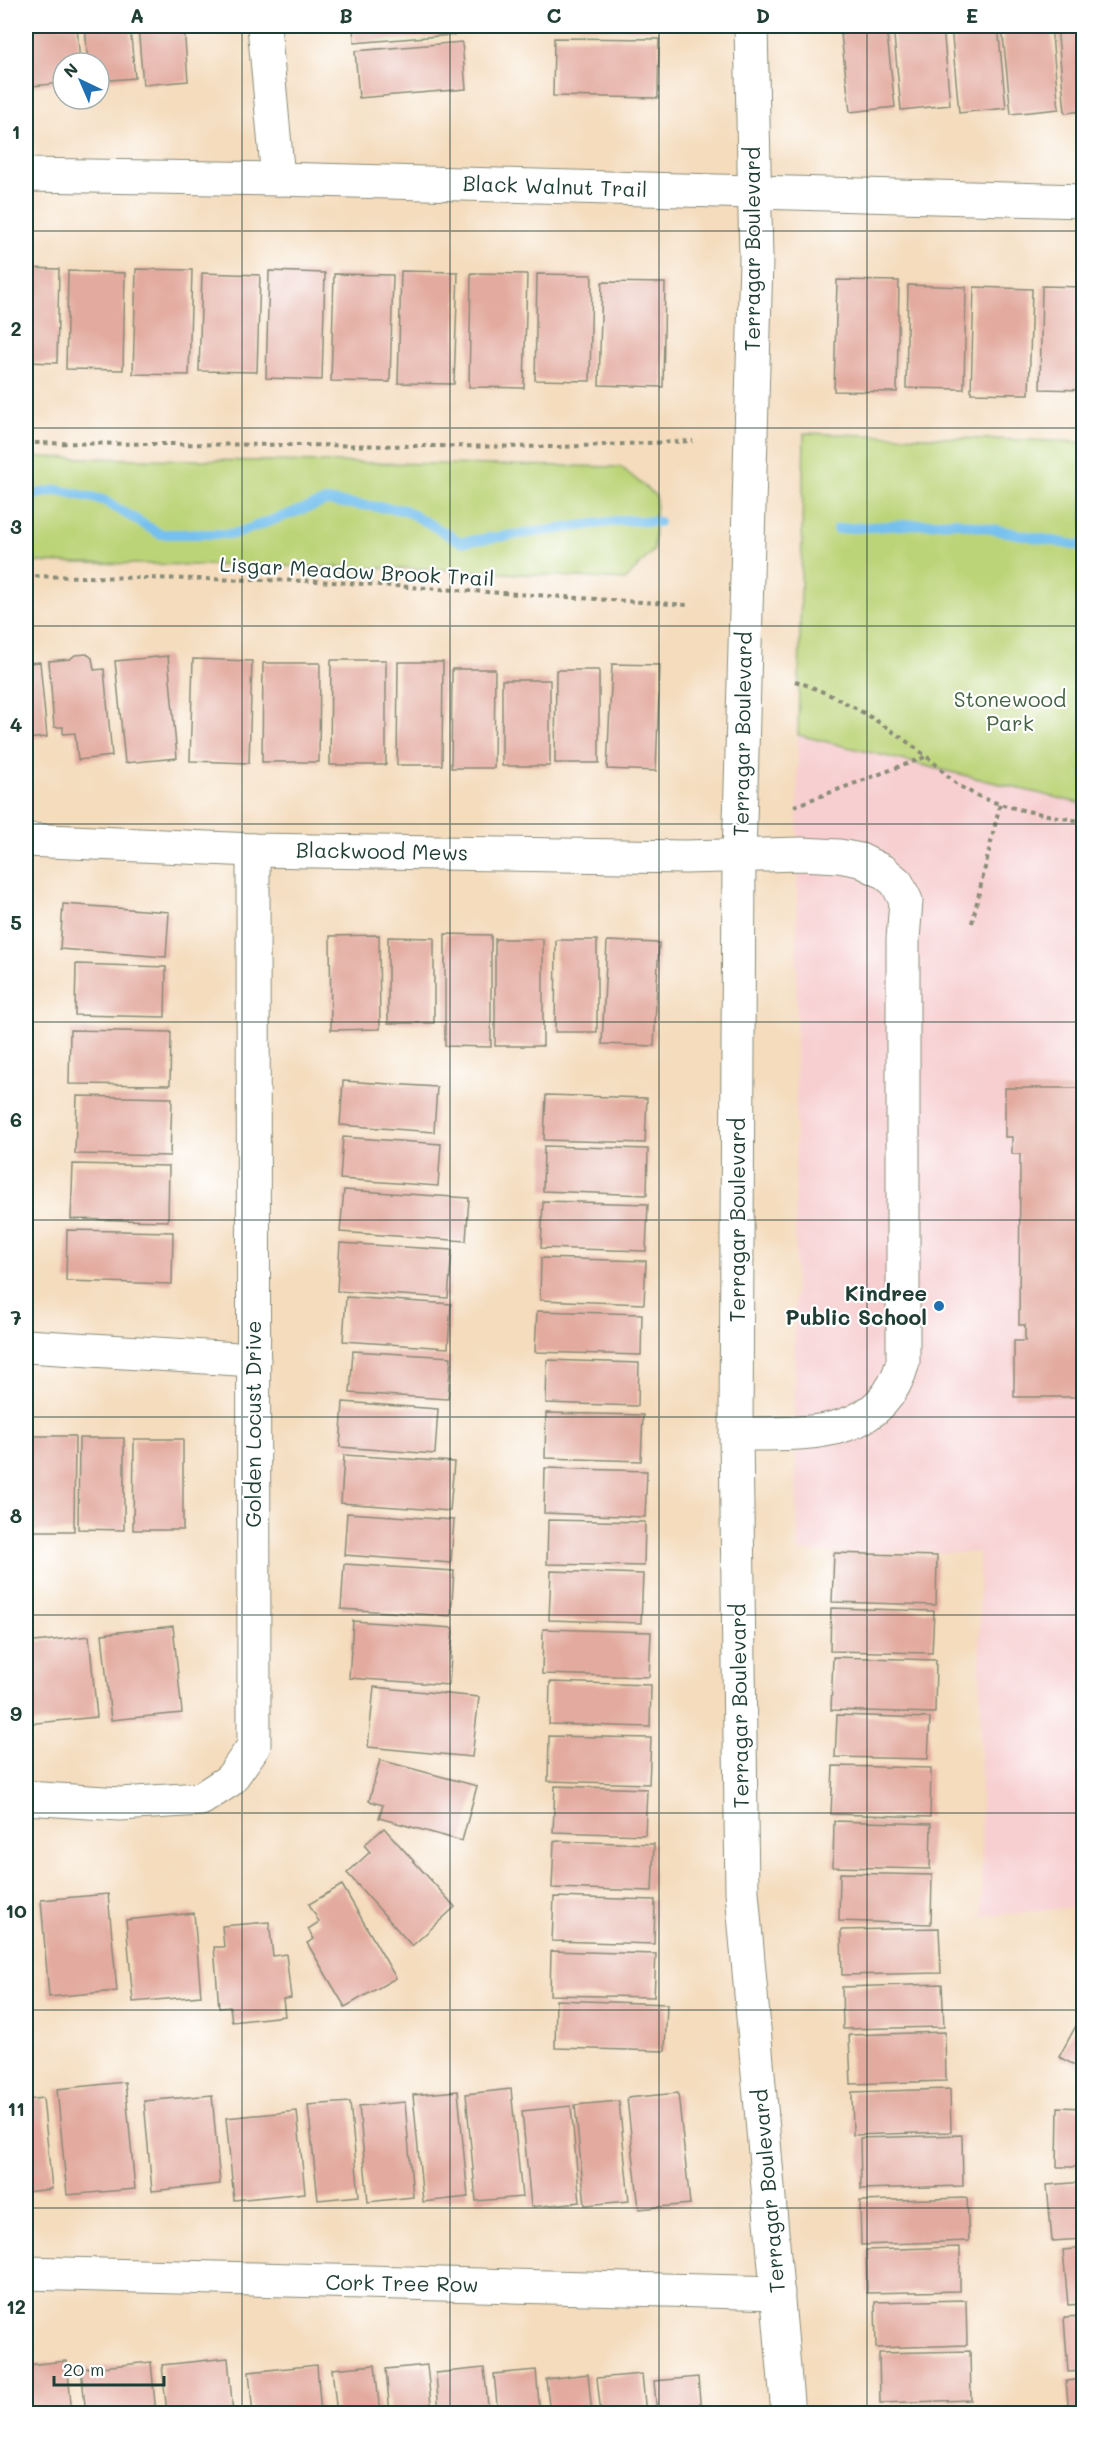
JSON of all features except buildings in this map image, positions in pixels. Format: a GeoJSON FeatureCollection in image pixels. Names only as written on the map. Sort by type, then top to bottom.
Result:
{"type":"FeatureCollection","features":[{"type":"Feature","properties":{"kind":"street"},"geometry":{"type":"LineString","coordinates":[[264,26],[278,179]]}},
{"type":"Feature","properties":{"kind":"street","name":"Terragar Boulevard"},"geometry":{"type":"LineString","coordinates":[[751,26],[756,260],[740,857],[736,1434],[742,1892],[788,2414]]}},
{"type":"Feature","properties":{"kind":"street","name":"Black Walnut Trail"},"geometry":{"type":"LineString","coordinates":[[26,175],[278,179],[1083,201]]}},
{"type":"Feature","properties":{"kind":"street","name":"Blackwood Mews"},"geometry":{"type":"LineString","coordinates":[[26,840],[253,850],[740,857],[801,854],[839,856],[860,860],[884,872],[897,883],[906,901],[903,939],[903,1362],[898,1378],[875,1409],[856,1422],[830,1430],[806,1433],[736,1434]]}},
{"type":"Feature","properties":{"kind":"street","name":"Golden Locust Drive"},"geometry":{"type":"LineString","coordinates":[[26,1798],[120,1804],[201,1799],[230,1780],[254,1746],[253,850]]}},
{"type":"Feature","properties":{"kind":"street"},"geometry":{"type":"LineString","coordinates":[[26,1346],[254,1360]]}},
{"type":"Feature","properties":{"kind":"street","name":"Cork Tree Row"},"geometry":{"type":"LineString","coordinates":[[26,2273],[778,2293]]}},
{"type":"Feature","properties":{"kind":"path"},"geometry":{"type":"LineString","coordinates":[[26,443],[558,447],[693,441]]}},
{"type":"Feature","properties":{"kind":"path","name":"Lisgar Meadow Brook Trail"},"geometry":{"type":"LineString","coordinates":[[26,576],[317,581],[688,605]]}},
{"type":"Feature","properties":{"kind":"path"},"geometry":{"type":"LineString","coordinates":[[795,681],[818,688],[861,711],[928,756],[957,784],[1000,804],[1083,822]]}},
{"type":"Feature","properties":{"kind":"path"},"geometry":{"type":"LineString","coordinates":[[794,806],[928,756]]}},
{"type":"Feature","properties":{"kind":"path"},"geometry":{"type":"LineString","coordinates":[[972,923],[1000,804]]}},
{"type":"Feature","properties":{"kind":"shaded area","name":"Kindree Public School"},"geometry":{"type":"Polygon","coordinates":[[[798,735],[1083,804],[1083,1906],[982,1917],[979,1553],[798,1552],[794,1403],[798,735]]]}},
{"type":"Feature","properties":{"kind":"green space","name":"Stonewood Park"},"geometry":{"type":"Polygon","coordinates":[[[804,433],[1083,442],[1083,804],[798,735],[804,433]]]}},
{"type":"Feature","properties":{"kind":"green space"},"geometry":{"type":"Polygon","coordinates":[[[26,457],[621,467],[656,496],[654,550],[625,580],[435,569],[26,562],[26,457]]]}},
{"type":"Feature","properties":{"kind":"waterway"},"geometry":{"type":"LineString","coordinates":[[26,496],[58,490],[103,500],[160,534],[234,534],[326,501],[405,510],[461,542],[624,520],[659,522]]}},
{"type":"Feature","properties":{"kind":"waterway"},"geometry":{"type":"LineString","coordinates":[[837,529],[955,522],[1084,545]]}},
{"type":"Feature","properties":{"kind":"place","name":"Kindree Public School"},"geometry":{"type":"Point","coordinates":[939,1306]}}]}
